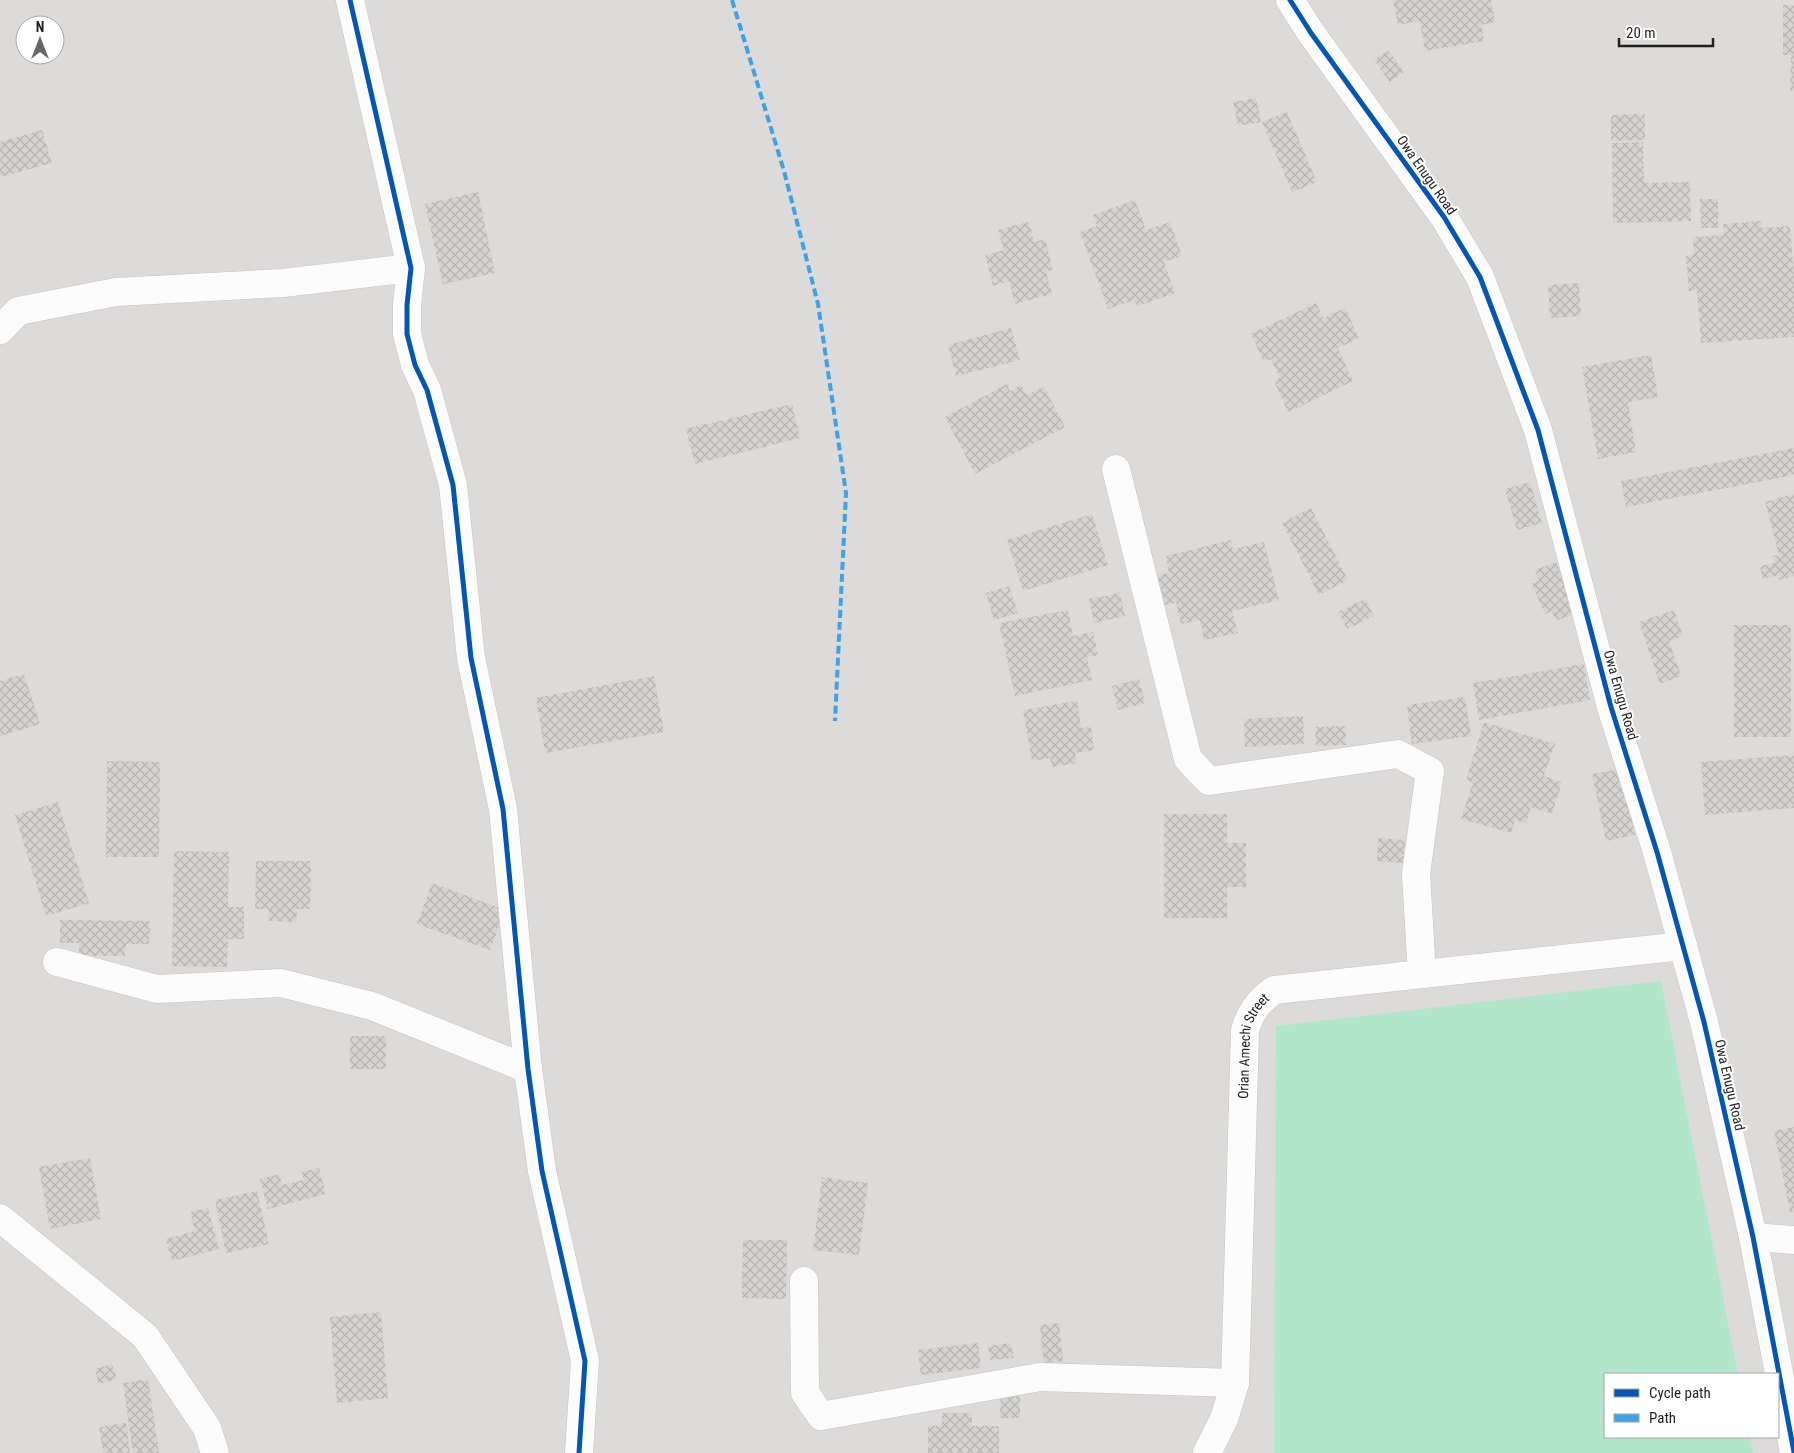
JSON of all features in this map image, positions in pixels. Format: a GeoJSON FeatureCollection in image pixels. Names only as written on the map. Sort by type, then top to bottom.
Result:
{"type":"FeatureCollection","features":[{"type":"Feature","properties":{"kind":"street"},"geometry":{"type":"LineString","coordinates":[[350,0],[411,268],[407,305],[407,334],[415,365],[427,390],[453,485],[471,658],[503,809],[528,1069],[542,1171],[584,1361],[579,1453]]}},
{"type":"Feature","properties":{"kind":"street","name":"Owa Enugu Road"},"geometry":{"type":"LineString","coordinates":[[1290,0],[1311,33],[1444,217],[1480,277],[1538,430],[1611,706],[1657,852],[1704,1022],[1753,1238],[1779,1373]]}},
{"type":"Feature","properties":{"kind":"street"},"geometry":{"type":"LineString","coordinates":[[0,330],[18,310],[116,292],[283,283],[411,268]]}},
{"type":"Feature","properties":{"kind":"street"},"geometry":{"type":"LineString","coordinates":[[1116,470],[1188,759],[1210,780],[1398,754],[1430,771],[1416,874],[1422,974]]}},
{"type":"Feature","properties":{"kind":"street","name":"Orian Amechi Street"},"geometry":{"type":"LineString","coordinates":[[1207,1453],[1224,1419],[1235,1383],[1245,1031],[1249,1016],[1260,1000],[1274,990],[1683,946]]}},
{"type":"Feature","properties":{"kind":"street"},"geometry":{"type":"LineString","coordinates":[[57,962],[157,990],[281,983],[372,1006],[528,1069]]}},
{"type":"Feature","properties":{"kind":"street"},"geometry":{"type":"LineString","coordinates":[[0,1218],[101,1298],[145,1336],[207,1428],[215,1453]]}},
{"type":"Feature","properties":{"kind":"street"},"geometry":{"type":"LineString","coordinates":[[1753,1238],[1794,1240]]}},
{"type":"Feature","properties":{"kind":"street"},"geometry":{"type":"LineString","coordinates":[[804,1281],[805,1393],[821,1416],[1040,1377],[1235,1383]]}},
{"type":"Feature","properties":{"kind":"street","name":"Owa Enugu Road"},"geometry":{"type":"LineString","coordinates":[[1779,1374],[1794,1452]]}},
{"type":"Feature","properties":{"kind":"shaded area"},"geometry":{"type":"Polygon","coordinates":[[[0,0],[1794,0],[1794,1453],[0,1453],[0,0]]]}},
{"type":"Feature","properties":{"kind":"green space"},"geometry":{"type":"Polygon","coordinates":[[[1661,981],[1738,1373],[1604,1373],[1604,1438],[1750,1438],[1753,1453],[1274,1453],[1276,1026],[1661,981]]]}},
{"type":"Feature","properties":{"kind":"building"},"geometry":{"type":"Polygon","coordinates":[[[1393,0],[1491,0],[1495,22],[1481,25],[1484,41],[1425,51],[1420,21],[1398,25],[1393,0]]]}},
{"type":"Feature","properties":{"kind":"building"},"geometry":{"type":"Polygon","coordinates":[[[1783,5],[1794,5],[1794,91],[1790,91],[1791,55],[1783,55],[1783,5]]]}},
{"type":"Feature","properties":{"kind":"building"},"geometry":{"type":"Polygon","coordinates":[[[1388,50],[1404,72],[1390,82],[1374,60],[1388,50]]]}},
{"type":"Feature","properties":{"kind":"building"},"geometry":{"type":"Polygon","coordinates":[[[1256,98],[1261,122],[1238,126],[1233,102],[1256,98]]]}},
{"type":"Feature","properties":{"kind":"building"},"geometry":{"type":"Polygon","coordinates":[[[1287,112],[1317,182],[1292,192],[1262,122],[1287,112]]]}},
{"type":"Feature","properties":{"kind":"building"},"geometry":{"type":"Polygon","coordinates":[[[1645,114],[1645,140],[1611,141],[1611,115],[1645,114]]]}},
{"type":"Feature","properties":{"kind":"building"},"geometry":{"type":"Polygon","coordinates":[[[42,130],[52,163],[0,177],[0,142],[42,130]]]}},
{"type":"Feature","properties":{"kind":"building"},"geometry":{"type":"Polygon","coordinates":[[[1643,142],[1644,183],[1690,182],[1691,221],[1613,223],[1612,143],[1643,142]]]}},
{"type":"Feature","properties":{"kind":"building"},"geometry":{"type":"Polygon","coordinates":[[[478,192],[495,273],[443,284],[425,204],[478,192]]]}},
{"type":"Feature","properties":{"kind":"building"},"geometry":{"type":"Polygon","coordinates":[[[1700,199],[1718,199],[1718,228],[1701,228],[1700,199]]]}},
{"type":"Feature","properties":{"kind":"building"},"geometry":{"type":"Polygon","coordinates":[[[1135,200],[1146,230],[1170,222],[1182,256],[1164,262],[1175,293],[1137,306],[1134,300],[1108,309],[1080,232],[1097,226],[1093,215],[1135,200]]]}},
{"type":"Feature","properties":{"kind":"building"},"geometry":{"type":"Polygon","coordinates":[[[1761,221],[1762,228],[1790,226],[1794,277],[1794,337],[1701,343],[1697,290],[1689,291],[1686,256],[1694,255],[1693,237],[1724,235],[1723,224],[1761,221]]]}},
{"type":"Feature","properties":{"kind":"building"},"geometry":{"type":"Polygon","coordinates":[[[1029,222],[1034,242],[1045,239],[1053,270],[1046,271],[1052,294],[1015,304],[1009,281],[993,286],[985,255],[1004,250],[998,230],[1029,222]]]}},
{"type":"Feature","properties":{"kind":"building"},"geometry":{"type":"Polygon","coordinates":[[[1579,283],[1581,316],[1550,318],[1548,285],[1579,283]]]}},
{"type":"Feature","properties":{"kind":"building"},"geometry":{"type":"Polygon","coordinates":[[[1316,303],[1323,318],[1345,308],[1359,338],[1338,348],[1353,381],[1288,412],[1274,381],[1280,378],[1271,359],[1264,362],[1251,334],[1316,303]]]}},
{"type":"Feature","properties":{"kind":"building"},"geometry":{"type":"Polygon","coordinates":[[[1011,328],[1020,360],[956,376],[948,345],[1011,328]]]}},
{"type":"Feature","properties":{"kind":"building"},"geometry":{"type":"Polygon","coordinates":[[[1651,355],[1658,397],[1628,402],[1636,452],[1598,459],[1582,367],[1651,355]]]}},
{"type":"Feature","properties":{"kind":"building"},"geometry":{"type":"Polygon","coordinates":[[[1007,384],[1010,391],[1021,385],[1027,395],[1044,387],[1065,427],[975,474],[945,417],[1007,384]]]}},
{"type":"Feature","properties":{"kind":"building"},"geometry":{"type":"Polygon","coordinates":[[[792,404],[800,438],[695,464],[686,429],[792,404]]]}},
{"type":"Feature","properties":{"kind":"building"},"geometry":{"type":"Polygon","coordinates":[[[1794,448],[1794,475],[1626,507],[1621,481],[1794,448]]]}},
{"type":"Feature","properties":{"kind":"building"},"geometry":{"type":"Polygon","coordinates":[[[1530,482],[1542,523],[1517,530],[1505,489],[1530,482]]]}},
{"type":"Feature","properties":{"kind":"building"},"geometry":{"type":"Polygon","coordinates":[[[1794,494],[1794,576],[1779,580],[1778,575],[1763,579],[1760,566],[1775,563],[1773,556],[1779,555],[1765,502],[1794,494]]]}},
{"type":"Feature","properties":{"kind":"building"},"geometry":{"type":"Polygon","coordinates":[[[1311,508],[1348,580],[1319,595],[1282,523],[1311,508]]]}},
{"type":"Feature","properties":{"kind":"building"},"geometry":{"type":"Polygon","coordinates":[[[1092,514],[1108,565],[1023,591],[1007,540],[1092,514]]]}},
{"type":"Feature","properties":{"kind":"building"},"geometry":{"type":"Polygon","coordinates":[[[1231,540],[1233,549],[1264,542],[1279,600],[1232,611],[1238,633],[1204,640],[1200,620],[1181,624],[1176,603],[1164,605],[1157,575],[1169,573],[1166,556],[1231,540]]]}},
{"type":"Feature","properties":{"kind":"building"},"geometry":{"type":"Polygon","coordinates":[[[1556,562],[1576,613],[1556,621],[1552,611],[1545,614],[1532,584],[1539,580],[1535,570],[1556,562]]]}},
{"type":"Feature","properties":{"kind":"building"},"geometry":{"type":"Polygon","coordinates":[[[1009,586],[1018,613],[994,620],[986,593],[1009,586]]]}},
{"type":"Feature","properties":{"kind":"building"},"geometry":{"type":"Polygon","coordinates":[[[1120,593],[1125,616],[1094,623],[1089,599],[1120,593]]]}},
{"type":"Feature","properties":{"kind":"building"},"geometry":{"type":"Polygon","coordinates":[[[1365,599],[1374,616],[1347,629],[1338,612],[1365,599]]]}},
{"type":"Feature","properties":{"kind":"building"},"geometry":{"type":"Polygon","coordinates":[[[1068,610],[1073,636],[1093,632],[1098,655],[1087,657],[1092,680],[1015,696],[999,623],[1068,610]]]}},
{"type":"Feature","properties":{"kind":"building"},"geometry":{"type":"Polygon","coordinates":[[[1674,610],[1683,636],[1669,641],[1681,676],[1660,684],[1639,622],[1674,610]]]}},
{"type":"Feature","properties":{"kind":"building"},"geometry":{"type":"Polygon","coordinates":[[[1734,625],[1791,625],[1791,737],[1734,737],[1734,625]]]}},
{"type":"Feature","properties":{"kind":"building"},"geometry":{"type":"Polygon","coordinates":[[[1584,664],[1590,700],[1479,720],[1473,683],[1584,664]]]}},
{"type":"Feature","properties":{"kind":"building"},"geometry":{"type":"Polygon","coordinates":[[[24,674],[40,724],[0,736],[0,681],[24,674]]]}},
{"type":"Feature","properties":{"kind":"building"},"geometry":{"type":"Polygon","coordinates":[[[654,676],[664,732],[545,753],[536,698],[654,676]]]}},
{"type":"Feature","properties":{"kind":"building"},"geometry":{"type":"Polygon","coordinates":[[[1139,679],[1145,703],[1118,710],[1112,686],[1139,679]]]}},
{"type":"Feature","properties":{"kind":"building"},"geometry":{"type":"Polygon","coordinates":[[[1465,697],[1471,736],[1412,744],[1407,705],[1465,697]]]}},
{"type":"Feature","properties":{"kind":"building"},"geometry":{"type":"Polygon","coordinates":[[[1077,701],[1081,728],[1091,727],[1094,750],[1075,753],[1077,763],[1052,767],[1050,758],[1032,761],[1023,710],[1077,701]]]}},
{"type":"Feature","properties":{"kind":"building"},"geometry":{"type":"Polygon","coordinates":[[[1303,716],[1304,744],[1245,747],[1244,719],[1303,716]]]}},
{"type":"Feature","properties":{"kind":"building"},"geometry":{"type":"Polygon","coordinates":[[[1484,722],[1555,744],[1544,776],[1562,782],[1552,814],[1531,807],[1526,823],[1515,820],[1511,833],[1461,819],[1473,782],[1466,780],[1484,722]]]}},
{"type":"Feature","properties":{"kind":"building"},"geometry":{"type":"Polygon","coordinates":[[[1346,726],[1346,745],[1316,746],[1315,727],[1346,726]]]}},
{"type":"Feature","properties":{"kind":"building"},"geometry":{"type":"Polygon","coordinates":[[[1794,755],[1794,808],[1705,815],[1701,762],[1794,755]]]}},
{"type":"Feature","properties":{"kind":"building"},"geometry":{"type":"Polygon","coordinates":[[[107,761],[160,762],[159,857],[106,857],[107,761]]]}},
{"type":"Feature","properties":{"kind":"building"},"geometry":{"type":"Polygon","coordinates":[[[1621,769],[1635,835],[1606,841],[1592,774],[1621,769]]]}},
{"type":"Feature","properties":{"kind":"building"},"geometry":{"type":"Polygon","coordinates":[[[58,802],[89,903],[46,916],[15,815],[58,802]]]}},
{"type":"Feature","properties":{"kind":"building"},"geometry":{"type":"Polygon","coordinates":[[[1164,814],[1227,814],[1227,843],[1246,843],[1246,887],[1227,887],[1227,918],[1164,918],[1164,814]]]}},
{"type":"Feature","properties":{"kind":"building"},"geometry":{"type":"Polygon","coordinates":[[[1378,838],[1405,840],[1403,863],[1377,861],[1378,838]]]}},
{"type":"Feature","properties":{"kind":"building"},"geometry":{"type":"Polygon","coordinates":[[[174,851],[229,852],[228,907],[244,907],[244,939],[228,939],[227,967],[172,966],[174,851]]]}},
{"type":"Feature","properties":{"kind":"building"},"geometry":{"type":"Polygon","coordinates":[[[256,861],[311,861],[310,909],[297,909],[296,922],[269,921],[269,909],[255,909],[256,861]]]}},
{"type":"Feature","properties":{"kind":"building"},"geometry":{"type":"Polygon","coordinates":[[[432,883],[505,910],[490,950],[417,924],[432,883]]]}},
{"type":"Feature","properties":{"kind":"building"},"geometry":{"type":"Polygon","coordinates":[[[60,920],[150,921],[149,944],[126,944],[125,956],[79,956],[79,943],[60,943],[60,920]]]}},
{"type":"Feature","properties":{"kind":"building"},"geometry":{"type":"Polygon","coordinates":[[[350,1036],[386,1036],[386,1069],[350,1069],[350,1036]]]}},
{"type":"Feature","properties":{"kind":"building"},"geometry":{"type":"Polygon","coordinates":[[[1794,1127],[1794,1212],[1790,1212],[1774,1131],[1794,1127]]]}},
{"type":"Feature","properties":{"kind":"building"},"geometry":{"type":"Polygon","coordinates":[[[90,1158],[101,1219],[50,1229],[39,1167],[90,1158]]]}},
{"type":"Feature","properties":{"kind":"building"},"geometry":{"type":"Polygon","coordinates":[[[319,1168],[326,1194],[268,1209],[260,1179],[279,1174],[282,1185],[304,1180],[301,1172],[319,1168]]]}},
{"type":"Feature","properties":{"kind":"building"},"geometry":{"type":"Polygon","coordinates":[[[822,1177],[868,1183],[859,1255],[813,1250],[822,1177]]]}},
{"type":"Feature","properties":{"kind":"building"},"geometry":{"type":"Polygon","coordinates":[[[257,1191],[269,1244],[226,1253],[215,1200],[257,1191]]]}},
{"type":"Feature","properties":{"kind":"building"},"geometry":{"type":"Polygon","coordinates":[[[208,1208],[219,1249],[172,1261],[166,1239],[195,1231],[190,1212],[208,1208]]]}},
{"type":"Feature","properties":{"kind":"building"},"geometry":{"type":"Polygon","coordinates":[[[743,1240],[787,1240],[786,1299],[742,1298],[743,1240]]]}},
{"type":"Feature","properties":{"kind":"building"},"geometry":{"type":"Polygon","coordinates":[[[381,1312],[388,1398],[337,1403],[330,1317],[381,1312]]]}},
{"type":"Feature","properties":{"kind":"building"},"geometry":{"type":"Polygon","coordinates":[[[1059,1323],[1063,1361],[1044,1364],[1040,1325],[1059,1323]]]}},
{"type":"Feature","properties":{"kind":"building"},"geometry":{"type":"Polygon","coordinates":[[[978,1343],[981,1368],[921,1375],[918,1350],[978,1343]]]}},
{"type":"Feature","properties":{"kind":"building"},"geometry":{"type":"Polygon","coordinates":[[[1011,1343],[1014,1358],[990,1360],[988,1346],[1011,1343]]]}},
{"type":"Feature","properties":{"kind":"building"},"geometry":{"type":"Polygon","coordinates":[[[112,1364],[117,1379],[99,1384],[95,1369],[112,1364]]]}},
{"type":"Feature","properties":{"kind":"building"},"geometry":{"type":"Polygon","coordinates":[[[148,1379],[159,1453],[133,1453],[123,1383],[148,1379]]]}},
{"type":"Feature","properties":{"kind":"building"},"geometry":{"type":"Polygon","coordinates":[[[1001,1394],[1020,1395],[1020,1418],[1000,1418],[1001,1394]]]}},
{"type":"Feature","properties":{"kind":"building"},"geometry":{"type":"Polygon","coordinates":[[[942,1413],[972,1413],[972,1426],[999,1426],[999,1453],[928,1453],[928,1426],[942,1426],[942,1413]]]}},
{"type":"Feature","properties":{"kind":"building"},"geometry":{"type":"Polygon","coordinates":[[[126,1423],[130,1453],[103,1453],[99,1427],[126,1423]]]}},
{"type":"Feature","properties":{"kind":"marked path"},"geometry":{"type":"LineString","coordinates":[[732,0],[784,171],[818,304],[846,493],[835,721]]}},
{"type":"Feature","properties":{"kind":"cycle path"},"geometry":{"type":"LineString","coordinates":[[350,0],[411,268],[407,305],[407,334],[415,365],[427,390],[453,485],[471,658],[503,809],[528,1069],[542,1171],[585,1361],[579,1453]]}},
{"type":"Feature","properties":{"kind":"cycle path"},"geometry":{"type":"LineString","coordinates":[[1290,0],[1311,33],[1444,217],[1480,277],[1538,430],[1611,707],[1657,852],[1704,1022],[1753,1237],[1779,1373]]}},
{"type":"Feature","properties":{"kind":"cycle path"},"geometry":{"type":"LineString","coordinates":[[1779,1373],[1794,1452]]}}]}
